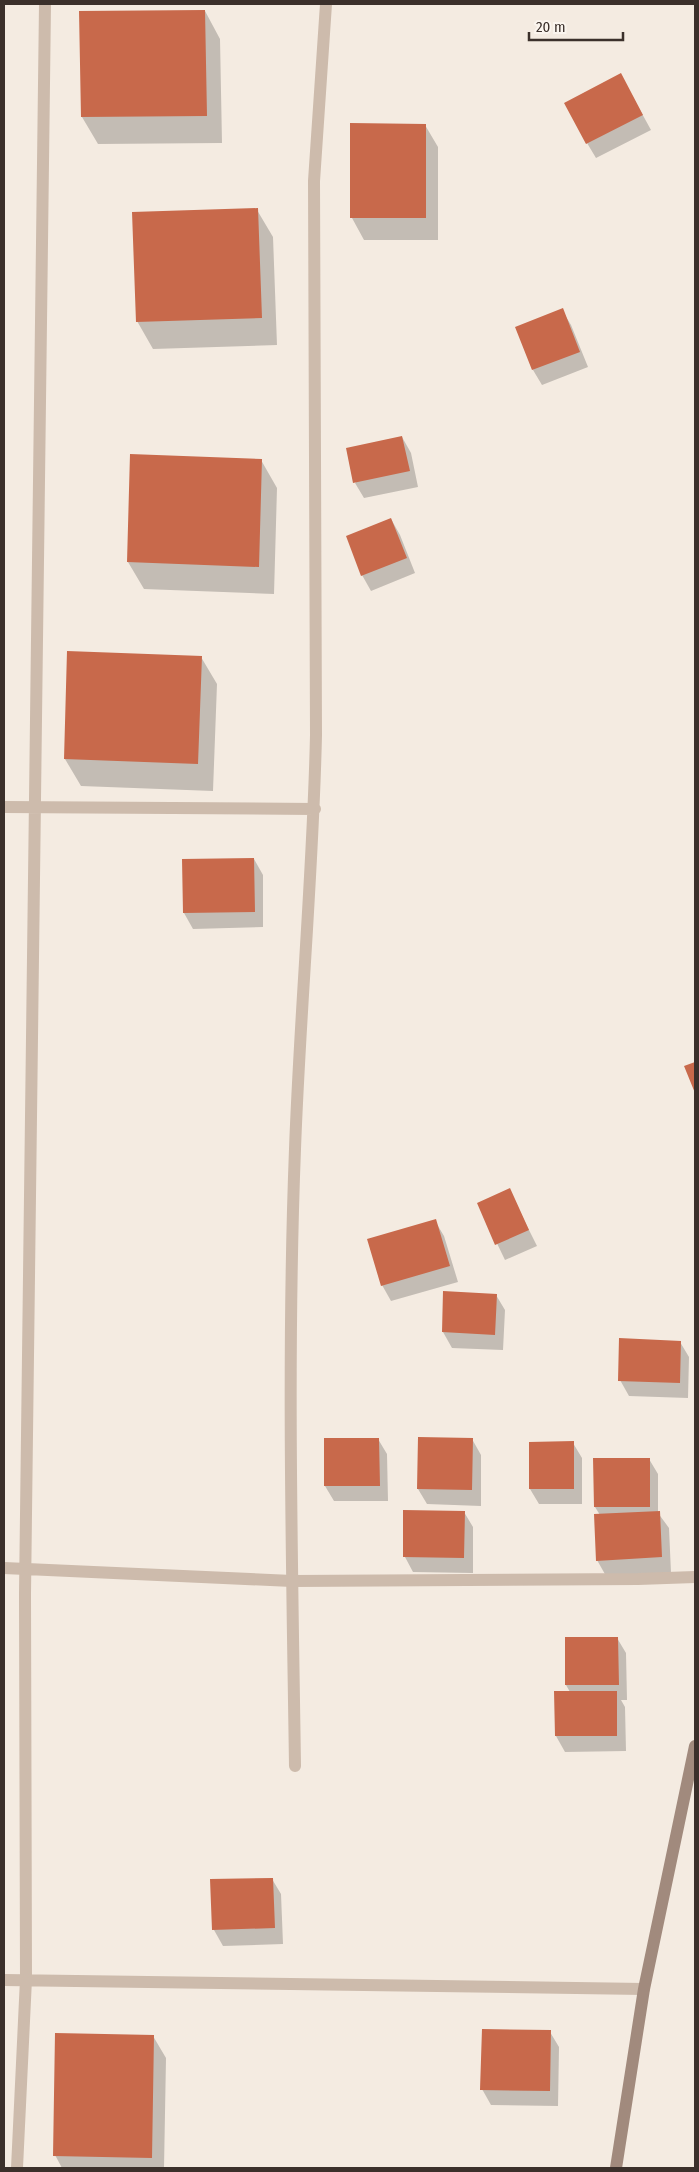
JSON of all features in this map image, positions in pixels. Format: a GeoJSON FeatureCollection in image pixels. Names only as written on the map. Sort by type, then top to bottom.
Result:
{"type":"FeatureCollection","features":[{"type":"Feature","properties":{"kind":"street"},"geometry":{"type":"LineString","coordinates":[[17,2168],[26,1979],[25,1569],[45,4]]}},
{"type":"Feature","properties":{"kind":"street"},"geometry":{"type":"LineString","coordinates":[[296,1766],[290,1458],[295,1149],[315,809],[314,181],[326,4]]}},
{"type":"Feature","properties":{"kind":"street"},"geometry":{"type":"LineString","coordinates":[[4,807],[34,809],[315,809]]}},
{"type":"Feature","properties":{"kind":"street"},"geometry":{"type":"LineString","coordinates":[[4,1568],[292,1581],[695,1577]]}},
{"type":"Feature","properties":{"kind":"street"},"geometry":{"type":"LineString","coordinates":[[616,2168],[644,1989],[695,1746]]}},
{"type":"Feature","properties":{"kind":"street"},"geometry":{"type":"LineString","coordinates":[[4,1980],[644,1989]]}},
{"type":"Feature","properties":{"kind":"building"},"geometry":{"type":"Polygon","coordinates":[[[205,10],[207,116],[81,117],[79,11],[205,10]]]}},
{"type":"Feature","properties":{"kind":"building"},"geometry":{"type":"Polygon","coordinates":[[[621,73],[643,115],[586,144],[564,103],[621,73]]]}},
{"type":"Feature","properties":{"kind":"building"},"geometry":{"type":"Polygon","coordinates":[[[350,123],[426,124],[426,218],[350,218],[350,123]]]}},
{"type":"Feature","properties":{"kind":"building"},"geometry":{"type":"Polygon","coordinates":[[[258,208],[262,318],[136,322],[132,212],[258,208]]]}},
{"type":"Feature","properties":{"kind":"building"},"geometry":{"type":"Polygon","coordinates":[[[563,308],[580,352],[532,370],[515,327],[563,308]]]}},
{"type":"Feature","properties":{"kind":"building"},"geometry":{"type":"Polygon","coordinates":[[[402,436],[410,471],[353,483],[346,448],[402,436]]]}},
{"type":"Feature","properties":{"kind":"building"},"geometry":{"type":"Polygon","coordinates":[[[130,454],[262,459],[259,567],[127,562],[130,454]]]}},
{"type":"Feature","properties":{"kind":"building"},"geometry":{"type":"Polygon","coordinates":[[[391,518],[407,558],[361,576],[346,536],[391,518]]]}},
{"type":"Feature","properties":{"kind":"building"},"geometry":{"type":"Polygon","coordinates":[[[67,651],[202,656],[198,764],[64,759],[67,651]]]}},
{"type":"Feature","properties":{"kind":"building"},"geometry":{"type":"Polygon","coordinates":[[[254,858],[255,912],[183,913],[182,859],[254,858]]]}},
{"type":"Feature","properties":{"kind":"building"},"geometry":{"type":"Polygon","coordinates":[[[695,1062],[695,1093],[684,1066],[695,1062]]]}},
{"type":"Feature","properties":{"kind":"building"},"geometry":{"type":"Polygon","coordinates":[[[510,1188],[529,1230],[495,1245],[477,1203],[510,1188]]]}},
{"type":"Feature","properties":{"kind":"building"},"geometry":{"type":"Polygon","coordinates":[[[436,1219],[450,1266],[381,1286],[367,1239],[436,1219]]]}},
{"type":"Feature","properties":{"kind":"building"},"geometry":{"type":"Polygon","coordinates":[[[443,1291],[497,1294],[495,1335],[442,1332],[443,1291]]]}},
{"type":"Feature","properties":{"kind":"building"},"geometry":{"type":"Polygon","coordinates":[[[619,1338],[681,1341],[680,1383],[618,1381],[619,1338]]]}},
{"type":"Feature","properties":{"kind":"building"},"geometry":{"type":"Polygon","coordinates":[[[418,1437],[473,1438],[472,1490],[417,1489],[418,1437]]]}},
{"type":"Feature","properties":{"kind":"building"},"geometry":{"type":"Polygon","coordinates":[[[324,1438],[379,1438],[380,1486],[324,1486],[324,1438]]]}},
{"type":"Feature","properties":{"kind":"building"},"geometry":{"type":"Polygon","coordinates":[[[574,1441],[574,1489],[529,1489],[529,1442],[574,1441]]]}},
{"type":"Feature","properties":{"kind":"building"},"geometry":{"type":"Polygon","coordinates":[[[593,1458],[650,1458],[650,1507],[594,1507],[593,1458]]]}},
{"type":"Feature","properties":{"kind":"building"},"geometry":{"type":"Polygon","coordinates":[[[403,1510],[465,1511],[464,1558],[403,1557],[403,1510]]]}},
{"type":"Feature","properties":{"kind":"building"},"geometry":{"type":"Polygon","coordinates":[[[660,1511],[662,1557],[596,1561],[594,1514],[660,1511]]]}},
{"type":"Feature","properties":{"kind":"building"},"geometry":{"type":"Polygon","coordinates":[[[565,1637],[618,1637],[619,1685],[565,1685],[565,1637]]]}},
{"type":"Feature","properties":{"kind":"building"},"geometry":{"type":"Polygon","coordinates":[[[554,1691],[617,1691],[617,1736],[555,1736],[554,1691]]]}},
{"type":"Feature","properties":{"kind":"building"},"geometry":{"type":"Polygon","coordinates":[[[273,1878],[275,1928],[212,1930],[210,1879],[273,1878]]]}},
{"type":"Feature","properties":{"kind":"building"},"geometry":{"type":"Polygon","coordinates":[[[482,2029],[551,2030],[550,2091],[480,2090],[482,2029]]]}},
{"type":"Feature","properties":{"kind":"building"},"geometry":{"type":"Polygon","coordinates":[[[55,2033],[154,2035],[152,2158],[53,2156],[55,2033]]]}}]}
